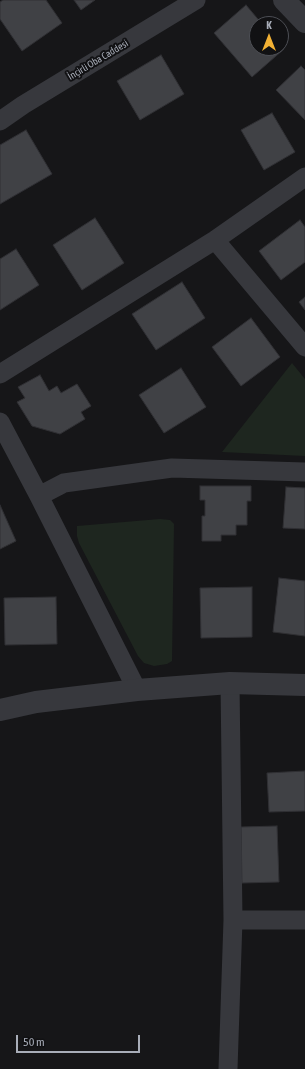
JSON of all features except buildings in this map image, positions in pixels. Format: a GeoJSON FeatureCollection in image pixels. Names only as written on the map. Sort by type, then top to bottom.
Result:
{"type":"FeatureCollection","features":[{"type":"Feature","properties":{"kind":"street","name":"İnçirli Oba Caddesi"},"geometry":{"type":"LineString","coordinates":[[0,121],[23,105],[196,0]]}},
{"type":"Feature","properties":{"kind":"street"},"geometry":{"type":"LineString","coordinates":[[284,0],[305,22]]}},
{"type":"Feature","properties":{"kind":"street"},"geometry":{"type":"LineString","coordinates":[[0,374],[215,240],[305,177]]}},
{"type":"Feature","properties":{"kind":"street"},"geometry":{"type":"LineString","coordinates":[[215,240],[305,347]]}},
{"type":"Feature","properties":{"kind":"street"},"geometry":{"type":"LineString","coordinates":[[0,422],[137,690]]}},
{"type":"Feature","properties":{"kind":"street"},"geometry":{"type":"LineString","coordinates":[[39,496],[64,483],[172,468],[305,472]]}},
{"type":"Feature","properties":{"kind":"street"},"geometry":{"type":"LineString","coordinates":[[228,1069],[233,920],[230,683]]}},
{"type":"Feature","properties":{"kind":"street"},"geometry":{"type":"LineString","coordinates":[[0,710],[36,702],[137,690],[230,683],[305,685]]}},
{"type":"Feature","properties":{"kind":"street"},"geometry":{"type":"LineString","coordinates":[[233,920],[305,920]]}},
{"type":"Feature","properties":{"kind":"shaded area"},"geometry":{"type":"Polygon","coordinates":[[[292,363],[305,379],[305,456],[222,452],[292,363]]]}},
{"type":"Feature","properties":{"kind":"shaded area"},"geometry":{"type":"Polygon","coordinates":[[[160,519],[170,520],[174,524],[172,661],[167,664],[154,666],[144,663],[138,656],[79,543],[77,526],[160,519]]]}}]}
